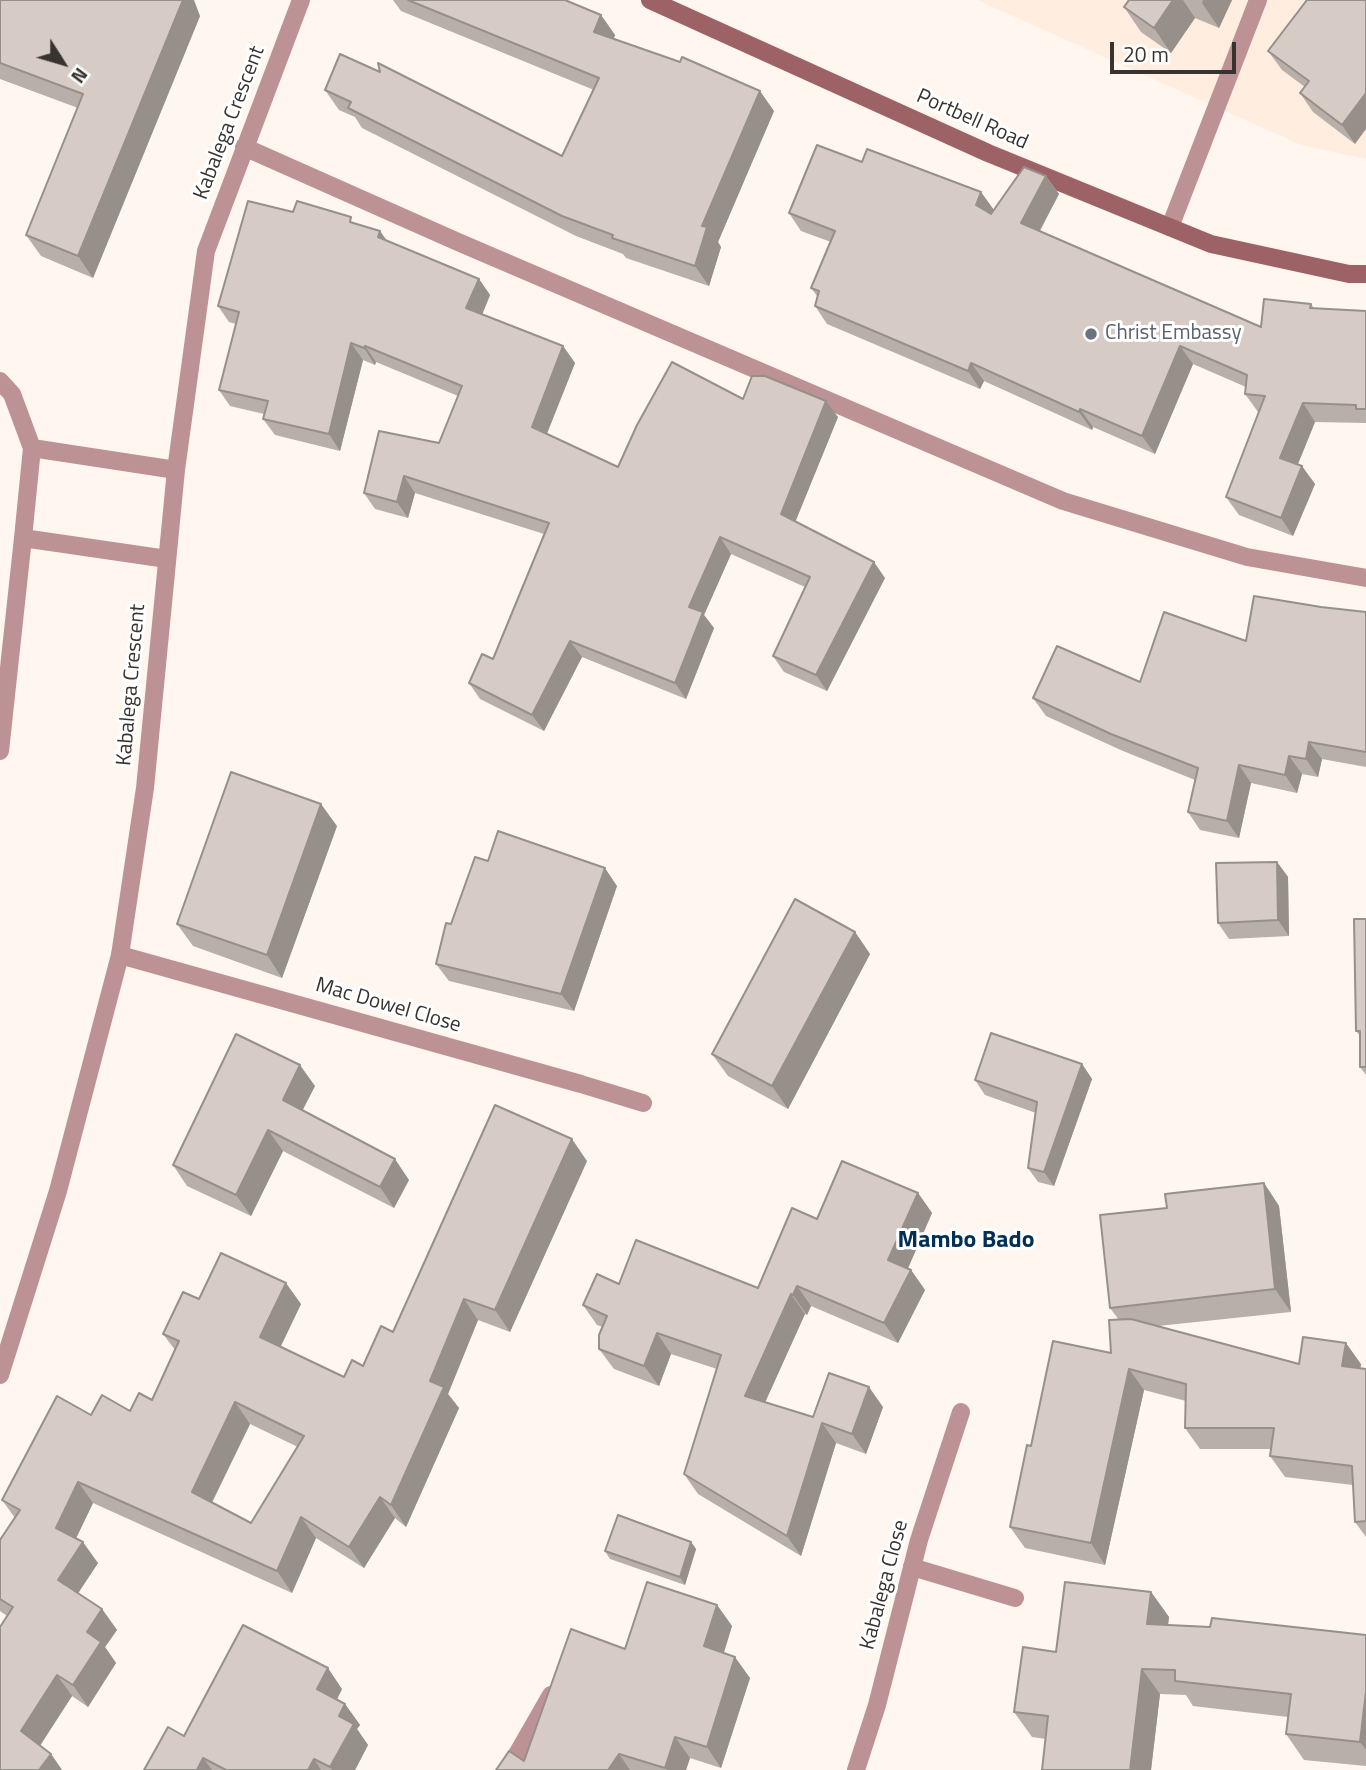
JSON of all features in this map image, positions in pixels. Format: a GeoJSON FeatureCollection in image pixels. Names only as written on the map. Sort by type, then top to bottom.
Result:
{"type":"FeatureCollection","features":[{"type":"Feature","properties":{"kind":"main road","name":"Portbell Road"},"geometry":{"type":"LineString","coordinates":[[650,0],[988,153],[1211,244],[1349,274],[1366,274]]}},
{"type":"Feature","properties":{"kind":"street","name":"Kabalega Crescent"},"geometry":{"type":"LineString","coordinates":[[0,1375],[58,1191],[120,955],[145,788],[176,470],[206,251],[301,0]]}},
{"type":"Feature","properties":{"kind":"street"},"geometry":{"type":"LineString","coordinates":[[1170,227],[1258,0]]}},
{"type":"Feature","properties":{"kind":"street"},"geometry":{"type":"LineString","coordinates":[[244,146],[458,242],[1063,500],[1247,557],[1366,578]]}},
{"type":"Feature","properties":{"kind":"street"},"geometry":{"type":"LineString","coordinates":[[0,381],[12,394],[32,448],[0,751]]}},
{"type":"Feature","properties":{"kind":"street"},"geometry":{"type":"LineString","coordinates":[[32,448],[176,470]]}},
{"type":"Feature","properties":{"kind":"street"},"geometry":{"type":"LineString","coordinates":[[23,538],[167,559]]}},
{"type":"Feature","properties":{"kind":"street","name":"Mac Dowel Close"},"geometry":{"type":"LineString","coordinates":[[120,955],[568,1080],[643,1104]]}},
{"type":"Feature","properties":{"kind":"street","name":"Kabalega Close"},"geometry":{"type":"LineString","coordinates":[[856,1770],[877,1705],[912,1567],[961,1412]]}},
{"type":"Feature","properties":{"kind":"street"},"geometry":{"type":"LineString","coordinates":[[912,1567],[1015,1598]]}},
{"type":"Feature","properties":{"kind":"street"},"geometry":{"type":"LineString","coordinates":[[508,1770],[551,1695]]}},
{"type":"Feature","properties":{"kind":"shaded area"},"geometry":{"type":"Polygon","coordinates":[[[977,0],[1366,0],[1366,159],[1301,145],[977,0]]]}},
{"type":"Feature","properties":{"kind":"building"},"geometry":{"type":"Polygon","coordinates":[[[0,0],[183,0],[78,256],[26,235],[83,94],[0,63],[0,0]]]}},
{"type":"Feature","properties":{"kind":"building"},"geometry":{"type":"Polygon","coordinates":[[[408,0],[565,0],[601,15],[594,32],[680,62],[682,57],[760,91],[702,226],[707,227],[695,266],[612,238],[613,235],[562,216],[348,108],[351,102],[325,90],[340,54],[380,72],[378,63],[562,156],[599,78],[408,0]]]}},
{"type":"Feature","properties":{"kind":"building"},"geometry":{"type":"Polygon","coordinates":[[[1129,0],[1173,0],[1154,28],[1124,7],[1129,0]]]}},
{"type":"Feature","properties":{"kind":"building"},"geometry":{"type":"Polygon","coordinates":[[[1307,0],[1366,0],[1366,93],[1342,125],[1300,93],[1309,81],[1268,51],[1307,0]]]}},
{"type":"Feature","properties":{"kind":"building"},"geometry":{"type":"Polygon","coordinates":[[[817,145],[862,162],[867,149],[981,192],[976,205],[991,214],[1024,167],[1046,176],[1021,223],[1261,327],[1264,299],[1311,304],[1310,308],[1366,311],[1366,409],[1356,409],[1356,405],[1303,403],[1280,458],[1302,466],[1281,518],[1226,497],[1265,396],[1245,394],[1247,375],[1180,346],[1142,436],[1080,409],[1079,412],[971,363],[968,371],[815,306],[819,291],[811,288],[835,231],[789,213],[817,145]]]}},
{"type":"Feature","properties":{"kind":"building"},"geometry":{"type":"Polygon","coordinates":[[[248,201],[293,212],[297,201],[351,217],[350,222],[380,231],[378,237],[479,279],[466,308],[563,346],[532,427],[618,467],[637,425],[672,362],[743,399],[752,376],[765,376],[826,401],[781,514],[874,562],[816,675],[773,656],[810,577],[720,537],[689,607],[703,612],[675,683],[570,641],[532,715],[469,683],[482,654],[493,659],[549,523],[404,476],[397,502],[364,493],[379,431],[439,443],[462,386],[365,346],[364,348],[351,343],[329,434],[263,419],[268,401],[219,390],[239,312],[218,306],[248,201]]]}},
{"type":"Feature","properties":{"kind":"building"},"geometry":{"type":"Polygon","coordinates":[[[1254,596],[1366,612],[1366,752],[1309,742],[1306,759],[1289,756],[1285,775],[1239,765],[1227,821],[1188,812],[1198,768],[1111,734],[1033,698],[1057,646],[1140,682],[1164,612],[1246,641],[1254,596]]]}},
{"type":"Feature","properties":{"kind":"building"},"geometry":{"type":"Polygon","coordinates":[[[231,772],[321,804],[267,955],[177,924],[231,772]]]}},
{"type":"Feature","properties":{"kind":"building"},"geometry":{"type":"Polygon","coordinates":[[[498,831],[605,868],[561,994],[436,964],[446,923],[451,924],[475,857],[488,861],[498,831]]]}},
{"type":"Feature","properties":{"kind":"building"},"geometry":{"type":"Polygon","coordinates":[[[1277,862],[1278,920],[1218,923],[1216,863],[1277,862]]]}},
{"type":"Feature","properties":{"kind":"building"},"geometry":{"type":"Polygon","coordinates":[[[795,899],[855,932],[772,1086],[712,1054],[795,899]]]}},
{"type":"Feature","properties":{"kind":"building"},"geometry":{"type":"Polygon","coordinates":[[[1354,919],[1366,919],[1366,1067],[1360,1067],[1360,1031],[1356,1031],[1354,919]]]}},
{"type":"Feature","properties":{"kind":"building"},"geometry":{"type":"Polygon","coordinates":[[[991,1033],[1082,1064],[1044,1172],[1028,1168],[1037,1102],[975,1080],[991,1033]]]}},
{"type":"Feature","properties":{"kind":"building"},"geometry":{"type":"Polygon","coordinates":[[[236,1034],[300,1065],[283,1100],[395,1159],[380,1187],[268,1130],[236,1195],[173,1165],[236,1034]]]}},
{"type":"Feature","properties":{"kind":"building"},"geometry":{"type":"Polygon","coordinates":[[[495,1105],[572,1139],[495,1310],[464,1299],[430,1381],[444,1387],[391,1505],[380,1497],[349,1547],[301,1517],[277,1571],[78,1482],[56,1528],[83,1542],[58,1580],[102,1609],[87,1632],[101,1642],[73,1685],[57,1675],[21,1731],[51,1754],[39,1770],[0,1770],[0,1627],[13,1607],[0,1599],[0,1540],[20,1510],[2,1500],[57,1396],[91,1415],[102,1395],[130,1411],[139,1393],[152,1400],[179,1341],[163,1334],[183,1292],[199,1299],[221,1253],[286,1283],[260,1337],[344,1377],[352,1360],[363,1366],[381,1326],[393,1332],[495,1105]],[[235,1402],[192,1492],[251,1523],[304,1436],[235,1402]]]}},
{"type":"Feature","properties":{"kind":"building"},"geometry":{"type":"Polygon","coordinates":[[[842,1161],[918,1193],[888,1260],[911,1270],[884,1323],[797,1286],[793,1295],[791,1294],[745,1396],[813,1417],[829,1373],[869,1387],[852,1434],[822,1423],[787,1536],[684,1474],[721,1355],[657,1333],[644,1366],[599,1349],[599,1335],[607,1316],[583,1305],[597,1274],[619,1284],[636,1240],[758,1288],[792,1208],[817,1219],[842,1161]]]}},
{"type":"Feature","properties":{"kind":"building"},"geometry":{"type":"Polygon","coordinates":[[[1264,1183],[1275,1289],[1110,1308],[1100,1215],[1167,1208],[1165,1194],[1264,1183]]]}},
{"type":"Feature","properties":{"kind":"building"},"geometry":{"type":"Polygon","coordinates":[[[1131,1319],[1299,1364],[1303,1337],[1346,1343],[1342,1366],[1366,1369],[1366,1521],[1355,1522],[1352,1466],[1270,1456],[1274,1428],[1185,1428],[1186,1384],[1129,1369],[1091,1543],[1010,1527],[1027,1445],[1031,1446],[1053,1341],[1111,1353],[1109,1320],[1131,1319]]]}},
{"type":"Feature","properties":{"kind":"building"},"geometry":{"type":"Polygon","coordinates":[[[618,1515],[691,1542],[680,1577],[605,1551],[618,1515]]]}},
{"type":"Feature","properties":{"kind":"building"},"geometry":{"type":"Polygon","coordinates":[[[647,1582],[717,1605],[704,1646],[735,1657],[707,1747],[675,1737],[665,1768],[619,1754],[608,1770],[496,1770],[509,1751],[524,1761],[571,1629],[625,1649],[647,1582]]]}},
{"type":"Feature","properties":{"kind":"building"},"geometry":{"type":"Polygon","coordinates":[[[1065,1582],[1151,1592],[1147,1624],[1210,1627],[1212,1618],[1366,1635],[1366,1691],[1360,1742],[1286,1734],[1291,1694],[1175,1681],[1175,1670],[1142,1669],[1130,1770],[1042,1770],[1048,1716],[1014,1712],[1023,1647],[1056,1652],[1065,1582]]]}},
{"type":"Feature","properties":{"kind":"building"},"geometry":{"type":"Polygon","coordinates":[[[243,1625],[328,1668],[317,1689],[345,1704],[339,1716],[354,1724],[330,1767],[314,1759],[308,1770],[226,1770],[203,1758],[197,1770],[144,1770],[168,1727],[184,1736],[243,1625]]]}},
{"type":"Feature","properties":{"kind":"place","name":"Christ Embassy"},"geometry":{"type":"Point","coordinates":[1091,334]}},
{"type":"Feature","properties":{"kind":"district","name":"Mambo Bado"},"geometry":{"type":"Point","coordinates":[966,1241]}}]}
